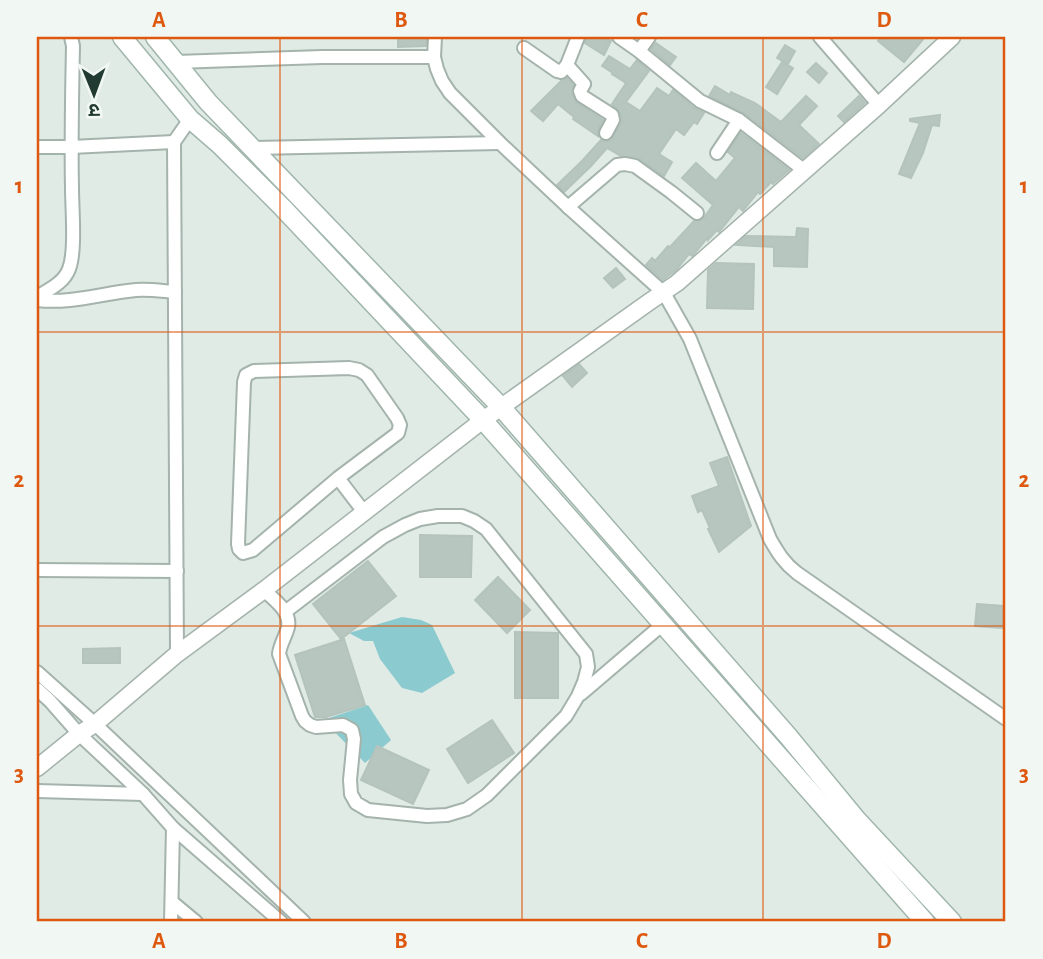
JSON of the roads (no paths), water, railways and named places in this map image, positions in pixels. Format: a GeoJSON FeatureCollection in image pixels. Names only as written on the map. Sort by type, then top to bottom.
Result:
{"type":"FeatureCollection","features":[{"type":"Feature","properties":{"kind":"main road"},"geometry":{"type":"LineString","coordinates":[[122,37],[190,119],[282,207],[483,420],[925,922]]}},
{"type":"Feature","properties":{"kind":"main road"},"geometry":{"type":"LineString","coordinates":[[155,37],[208,102],[500,407],[858,820],[951,922]]}},
{"type":"Feature","properties":{"kind":"street"},"geometry":{"type":"LineString","coordinates":[[37,299],[58,284],[70,265],[71,37]]}},
{"type":"Feature","properties":{"kind":"street"},"geometry":{"type":"LineString","coordinates":[[435,37],[437,69],[450,93],[568,207],[664,293],[690,340],[770,539],[781,558],[797,573],[1006,719]]}},
{"type":"Feature","properties":{"kind":"street"},"geometry":{"type":"LineString","coordinates":[[524,48],[561,72],[567,65],[578,37]]}},
{"type":"Feature","properties":{"kind":"street"},"geometry":{"type":"LineString","coordinates":[[619,37],[700,101],[740,120],[805,171]]}},
{"type":"Feature","properties":{"kind":"street"},"geometry":{"type":"LineString","coordinates":[[639,51],[649,37]]}},
{"type":"Feature","properties":{"kind":"street"},"geometry":{"type":"LineString","coordinates":[[820,37],[879,105]]}},
{"type":"Feature","properties":{"kind":"street"},"geometry":{"type":"LineString","coordinates":[[37,768],[177,654],[500,407],[677,283],[952,37]]}},
{"type":"Feature","properties":{"kind":"street"},"geometry":{"type":"LineString","coordinates":[[176,62],[322,57],[435,57]]}},
{"type":"Feature","properties":{"kind":"street"},"geometry":{"type":"LineString","coordinates":[[567,65],[583,84],[580,91],[582,96],[612,115],[613,120],[606,133]]}},
{"type":"Feature","properties":{"kind":"street"},"geometry":{"type":"LineString","coordinates":[[177,654],[174,142],[190,119]]}},
{"type":"Feature","properties":{"kind":"street"},"geometry":{"type":"LineString","coordinates":[[717,153],[740,120]]}},
{"type":"Feature","properties":{"kind":"street"},"geometry":{"type":"LineString","coordinates":[[37,147],[174,142]]}},
{"type":"Feature","properties":{"kind":"street"},"geometry":{"type":"LineString","coordinates":[[252,148],[500,143]]}},
{"type":"Feature","properties":{"kind":"street"},"geometry":{"type":"LineString","coordinates":[[568,207],[617,165],[625,164],[635,166],[697,213]]}},
{"type":"Feature","properties":{"kind":"street"},"geometry":{"type":"LineString","coordinates":[[37,299],[47,302],[150,289],[175,292]]}},
{"type":"Feature","properties":{"kind":"street"},"geometry":{"type":"LineString","coordinates":[[349,368],[367,375],[397,418],[400,425],[398,433],[338,478],[253,550],[243,552],[239,549],[246,374],[254,371],[349,368]]}},
{"type":"Feature","properties":{"kind":"street"},"geometry":{"type":"LineString","coordinates":[[338,478],[364,512]]}},
{"type":"Feature","properties":{"kind":"street"},"geometry":{"type":"LineString","coordinates":[[264,590],[285,612],[288,619],[279,654],[302,716],[310,726],[342,725],[352,730],[354,739],[351,794],[356,803],[368,810],[427,816],[447,815],[467,809],[487,795],[566,716],[578,696],[588,667],[586,654],[486,529],[462,516],[438,516],[405,525],[383,537],[285,612]]}},
{"type":"Feature","properties":{"kind":"street"},"geometry":{"type":"LineString","coordinates":[[37,570],[177,571]]}},
{"type":"Feature","properties":{"kind":"street"},"geometry":{"type":"LineString","coordinates":[[578,696],[663,624]]}},
{"type":"Feature","properties":{"kind":"street"},"geometry":{"type":"LineString","coordinates":[[37,672],[95,723],[304,922]]}},
{"type":"Feature","properties":{"kind":"street"},"geometry":{"type":"LineString","coordinates":[[37,689],[79,734],[143,794],[173,828],[281,922]]}},
{"type":"Feature","properties":{"kind":"street"},"geometry":{"type":"LineString","coordinates":[[37,791],[143,794]]}},
{"type":"Feature","properties":{"kind":"street"},"geometry":{"type":"LineString","coordinates":[[171,922],[173,828]]}},
{"type":"Feature","properties":{"kind":"street"},"geometry":{"type":"LineString","coordinates":[[172,902],[196,922]]}},
{"type":"Feature","properties":{"kind":"water"},"geometry":{"type":"Polygon","coordinates":[[[402,617],[432,625],[455,673],[422,693],[402,688],[380,659],[373,641],[364,641],[349,633],[402,617]]]}},
{"type":"Feature","properties":{"kind":"water"},"geometry":{"type":"Polygon","coordinates":[[[368,705],[391,740],[365,763],[323,720],[368,705]]]}}]}
